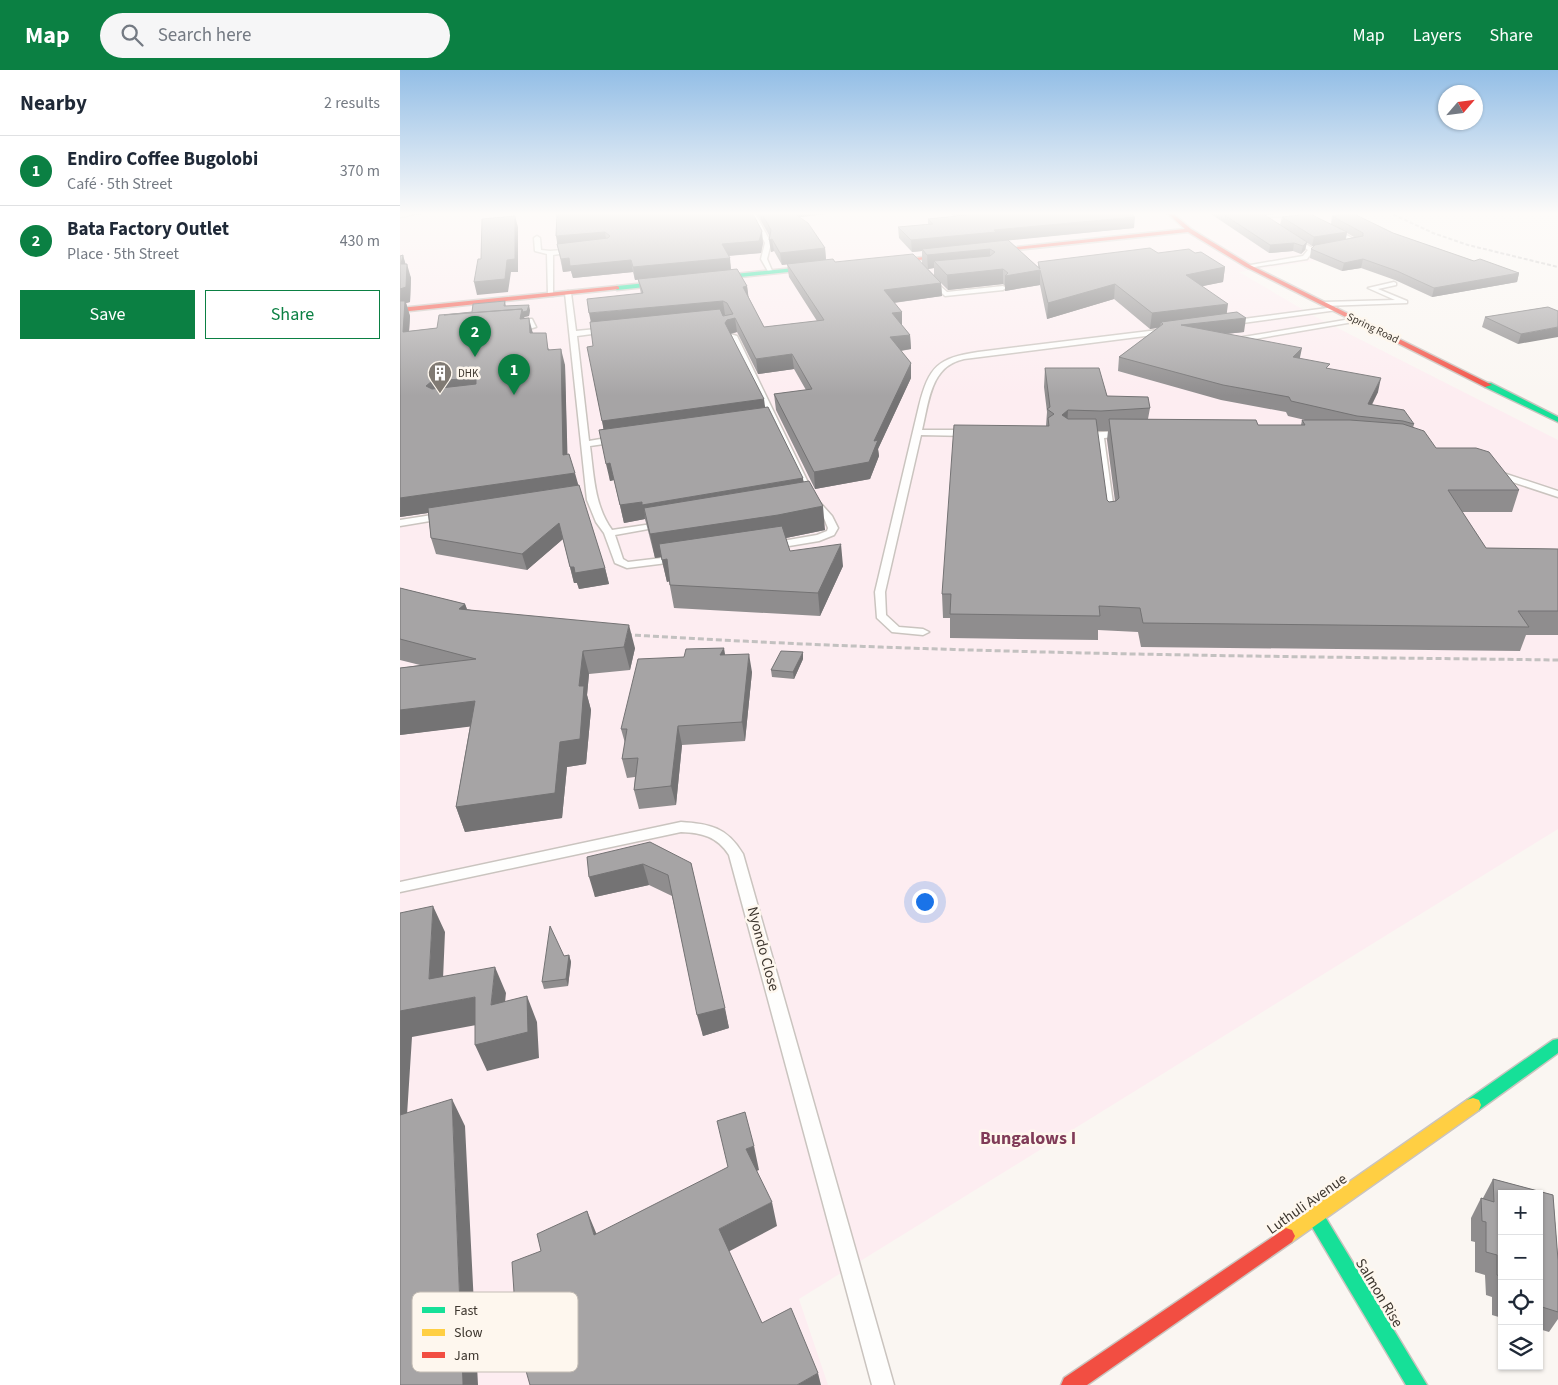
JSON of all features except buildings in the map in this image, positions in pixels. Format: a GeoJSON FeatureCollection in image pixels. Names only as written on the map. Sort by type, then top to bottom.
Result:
{"type":"FeatureCollection","features":[{"type":"Feature","properties":{"kind":"street"},"geometry":{"type":"LineString","coordinates":[[400,310],[441,309],[551,294],[758,273]]}},
{"type":"Feature","properties":{"kind":"street","name":"Spring Road"},"geometry":{"type":"LineString","coordinates":[[1263,273],[1558,420]]}},
{"type":"Feature","properties":{"kind":"street","name":"Luthuli Avenue"},"geometry":{"type":"LineString","coordinates":[[1071,1385],[1558,1045]]}},
{"type":"Feature","properties":{"kind":"street","name":"Salmon Rise"},"geometry":{"type":"LineString","coordinates":[[1315,1216],[1417,1385]]}},
{"type":"Feature","properties":{"kind":"lane"},"geometry":{"type":"LineString","coordinates":[[550,273],[551,294]]}},
{"type":"Feature","properties":{"kind":"lane"},"geometry":{"type":"LineString","coordinates":[[925,273],[945,294],[1003,288]]}},
{"type":"Feature","properties":{"kind":"lane"},"geometry":{"type":"LineString","coordinates":[[1324,304],[1404,302],[1371,288],[1394,284]]}},
{"type":"Feature","properties":{"kind":"lane"},"geometry":{"type":"LineString","coordinates":[[568,293],[585,444],[587,495],[609,533],[619,561],[627,566],[687,558]]}},
{"type":"Feature","properties":{"kind":"lane"},"geometry":{"type":"LineString","coordinates":[[1217,325],[1335,309]]}},
{"type":"Feature","properties":{"kind":"lane"},"geometry":{"type":"LineString","coordinates":[[503,322],[530,320],[532,327]]}},
{"type":"Feature","properties":{"kind":"lane"},"geometry":{"type":"LineString","coordinates":[[1229,341],[1357,320]]}},
{"type":"Feature","properties":{"kind":"lane"},"geometry":{"type":"LineString","coordinates":[[572,334],[620,329]]}},
{"type":"Feature","properties":{"kind":"lane"},"geometry":{"type":"LineString","coordinates":[[923,632],[896,630],[882,616],[880,592],[917,432],[931,381],[942,365],[956,358],[978,354],[1178,330]]}},
{"type":"Feature","properties":{"kind":"lane"},"geometry":{"type":"LineString","coordinates":[[733,336],[769,419],[809,500],[829,518],[833,528],[831,533],[819,538],[762,547]]}},
{"type":"Feature","properties":{"kind":"lane"},"geometry":{"type":"LineString","coordinates":[[917,432],[977,433]]}},
{"type":"Feature","properties":{"kind":"lane"},"geometry":{"type":"LineString","coordinates":[[1075,436],[1136,434]]}},
{"type":"Feature","properties":{"kind":"lane"},"geometry":{"type":"LineString","coordinates":[[1100,436],[1110,520]]}},
{"type":"Feature","properties":{"kind":"lane"},"geometry":{"type":"LineString","coordinates":[[585,444],[632,437]]}},
{"type":"Feature","properties":{"kind":"lane"},"geometry":{"type":"LineString","coordinates":[[1483,469],[1558,494]]}},
{"type":"Feature","properties":{"kind":"lane"},"geometry":{"type":"LineString","coordinates":[[400,523],[457,514]]}},
{"type":"Feature","properties":{"kind":"lane"},"geometry":{"type":"LineString","coordinates":[[609,533],[675,522]]}},
{"type":"Feature","properties":{"kind":"lane","name":"Nyondo Close"},"geometry":{"type":"LineString","coordinates":[[400,887],[681,827],[701,828],[718,832],[728,841],[736,854],[883,1385]]}},
{"type":"Feature","properties":{"kind":"shaded area"},"geometry":{"type":"Polygon","coordinates":[[[400,273],[1241,273],[1314,316],[1558,440],[1558,829],[799,1299],[828,1385],[400,1385],[400,273]]]}},
{"type":"Feature","properties":{"kind":"railway"},"geometry":{"type":"LineString","coordinates":[[617,634],[734,641],[969,650],[1558,660]]}},
{"type":"Feature","properties":{"kind":"traffic: fast"},"geometry":{"type":"LineString","coordinates":[[617,288],[761,273]]}},
{"type":"Feature","properties":{"kind":"traffic: fast"},"geometry":{"type":"LineString","coordinates":[[1488,385],[1558,420]]}},
{"type":"Feature","properties":{"kind":"traffic: fast"},"geometry":{"type":"LineString","coordinates":[[1473,1105],[1558,1045]]}},
{"type":"Feature","properties":{"kind":"traffic: fast"},"geometry":{"type":"LineString","coordinates":[[1315,1216],[1417,1385]]}},
{"type":"Feature","properties":{"kind":"traffic: slow"},"geometry":{"type":"LineString","coordinates":[[1286,1236],[1473,1105]]}},
{"type":"Feature","properties":{"kind":"traffic: jam"},"geometry":{"type":"LineString","coordinates":[[1263,273],[1488,385]]}},
{"type":"Feature","properties":{"kind":"traffic: jam"},"geometry":{"type":"LineString","coordinates":[[400,310],[617,288]]}},
{"type":"Feature","properties":{"kind":"traffic: jam"},"geometry":{"type":"LineString","coordinates":[[1071,1385],[1286,1236]]}},
{"type":"Feature","properties":{"kind":"place","name":"Bata Factory Outlet"},"geometry":{"type":"Point","coordinates":[475,357]}},
{"type":"Feature","properties":{"kind":"place","name":"DHK"},"geometry":{"type":"Point","coordinates":[440,394]}},
{"type":"Feature","properties":{"kind":"place","name":"Endiro Coffee Bugolobi"},"geometry":{"type":"Point","coordinates":[514,395]}},
{"type":"Feature","properties":{"kind":"district","name":"Bungalows I"},"geometry":{"type":"Point","coordinates":[1028,1138]}}]}
